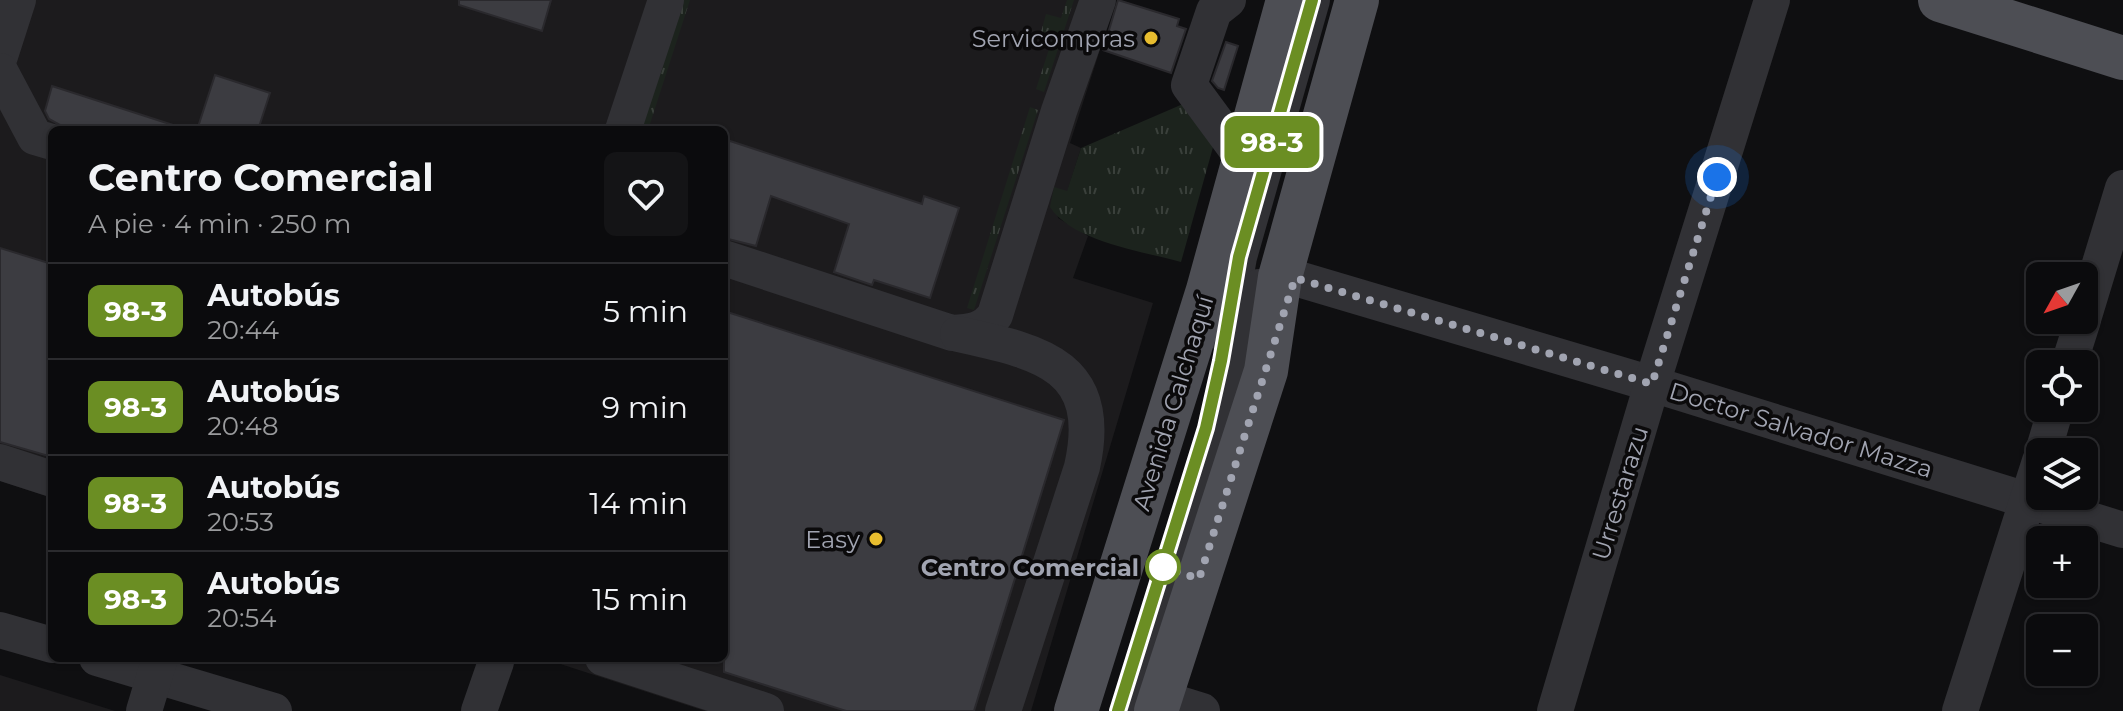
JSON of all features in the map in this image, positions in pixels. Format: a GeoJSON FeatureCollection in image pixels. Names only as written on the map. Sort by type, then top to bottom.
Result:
{"type":"FeatureCollection","features":[{"type":"Feature","properties":{"kind":"main road","name":"Avenida Calchaquí"},"geometry":{"type":"LineString","coordinates":[[1076,711],[1204,303],[1288,0]]}},
{"type":"Feature","properties":{"kind":"main road"},"geometry":{"type":"LineString","coordinates":[[1170,708],[1266,371],[1280,277],[1357,0]]}},
{"type":"Feature","properties":{"kind":"main road"},"geometry":{"type":"LineString","coordinates":[[1266,371],[1308,282],[1379,0]]}},
{"type":"Feature","properties":{"kind":"main road"},"geometry":{"type":"LineString","coordinates":[[1940,0],[2123,58]]}},
{"type":"Feature","properties":{"kind":"street"},"geometry":{"type":"LineString","coordinates":[[0,56],[18,0]]}},
{"type":"Feature","properties":{"kind":"street"},"geometry":{"type":"LineString","coordinates":[[624,126],[666,0]]}},
{"type":"Feature","properties":{"kind":"street"},"geometry":{"type":"LineString","coordinates":[[952,333],[971,332],[989,324],[995,315],[1059,111],[1098,0]]}},
{"type":"Feature","properties":{"kind":"street"},"geometry":{"type":"LineString","coordinates":[[1228,0],[1214,11],[1189,85],[1245,161]]}},
{"type":"Feature","properties":{"kind":"street"},"geometry":{"type":"LineString","coordinates":[[1118,711],[1206,428],[1239,257],[1312,0]]}},
{"type":"Feature","properties":{"kind":"street"},"geometry":{"type":"LineString","coordinates":[[1170,708],[1269,244],[1337,0]]}},
{"type":"Feature","properties":{"kind":"street","name":"Urrestarazu"},"geometry":{"type":"LineString","coordinates":[[1555,711],[1652,384],[1772,0]]}},
{"type":"Feature","properties":{"kind":"street"},"geometry":{"type":"LineString","coordinates":[[0,71],[35,137],[48,141]]}},
{"type":"Feature","properties":{"kind":"street"},"geometry":{"type":"LineString","coordinates":[[2098,269],[2123,188]]}},
{"type":"Feature","properties":{"kind":"street"},"geometry":{"type":"LineString","coordinates":[[728,259],[952,333],[1040,355],[1065,373],[1083,397],[1087,446],[1082,467],[1003,711]]}},
{"type":"Feature","properties":{"kind":"street","name":"Doctor Salvador Mazza"},"geometry":{"type":"LineString","coordinates":[[1308,282],[2026,499]]}},
{"type":"Feature","properties":{"kind":"street"},"geometry":{"type":"LineString","coordinates":[[0,462],[48,478]]}},
{"type":"Feature","properties":{"kind":"street"},"geometry":{"type":"LineString","coordinates":[[1960,711],[2026,506]]}},
{"type":"Feature","properties":{"kind":"street","name":"Doctor Salvador Mazza"},"geometry":{"type":"LineString","coordinates":[[2060,510],[2123,530]]}},
{"type":"Feature","properties":{"kind":"street"},"geometry":{"type":"LineString","coordinates":[[0,630],[48,644]]}},
{"type":"Feature","properties":{"kind":"street"},"geometry":{"type":"LineString","coordinates":[[128,662],[158,666],[274,711]]}},
{"type":"Feature","properties":{"kind":"street"},"geometry":{"type":"LineString","coordinates":[[479,711],[496,662]]}},
{"type":"Feature","properties":{"kind":"street"},"geometry":{"type":"LineString","coordinates":[[615,662],[766,711]]}},
{"type":"Feature","properties":{"kind":"street"},"geometry":{"type":"LineString","coordinates":[[144,711],[158,666]]}},
{"type":"Feature","properties":{"kind":"shaded area"},"geometry":{"type":"Polygon","coordinates":[[[0,0],[1116,0],[1070,143],[1081,148],[1067,192],[1054,188],[1058,218],[1088,236],[1073,278],[1153,303],[1031,711],[705,711],[554,662],[728,662],[728,126],[48,126],[48,497],[0,481],[0,0]]]}},
{"type":"Feature","properties":{"kind":"shaded area"},"geometry":{"type":"Polygon","coordinates":[[[0,675],[115,711],[0,711],[0,675]]]}},
{"type":"Feature","properties":{"kind":"green space"},"geometry":{"type":"Polygon","coordinates":[[[680,0],[690,0],[649,126],[640,126],[680,0]]]}},
{"type":"Feature","properties":{"kind":"green space"},"geometry":{"type":"Polygon","coordinates":[[[1067,0],[1074,0],[1044,92],[1036,89],[1053,37],[1041,32],[1046,14],[1061,18],[1067,0]]]}},
{"type":"Feature","properties":{"kind":"green space"},"geometry":{"type":"Polygon","coordinates":[[[1183,104],[1215,140],[1181,262],[1091,237],[1061,219],[1050,207],[1054,187],[1067,191],[1081,148],[1183,104]]]}},
{"type":"Feature","properties":{"kind":"green space"},"geometry":{"type":"Polygon","coordinates":[[[1030,107],[1038,110],[974,310],[967,308],[1030,107]]]}},
{"type":"Feature","properties":{"kind":"building"},"geometry":{"type":"Polygon","coordinates":[[[459,0],[551,0],[542,31],[459,5],[459,0]]]}},
{"type":"Feature","properties":{"kind":"building"},"geometry":{"type":"Polygon","coordinates":[[[1118,0],[1179,19],[1177,26],[1186,29],[1171,73],[1103,50],[1118,0]]]}},
{"type":"Feature","properties":{"kind":"building"},"geometry":{"type":"Polygon","coordinates":[[[1226,42],[1238,46],[1224,90],[1212,81],[1226,42]]]}},
{"type":"Feature","properties":{"kind":"building"},"geometry":{"type":"Polygon","coordinates":[[[215,75],[270,93],[259,126],[198,126],[215,75]]]}},
{"type":"Feature","properties":{"kind":"building"},"geometry":{"type":"Polygon","coordinates":[[[52,86],[176,126],[62,126],[49,119],[45,111],[52,86]]]}},
{"type":"Feature","properties":{"kind":"building"},"geometry":{"type":"Polygon","coordinates":[[[728,140],[922,204],[924,196],[959,208],[930,298],[874,280],[872,285],[834,272],[849,224],[771,196],[756,246],[728,239],[728,140]]]}},
{"type":"Feature","properties":{"kind":"building"},"geometry":{"type":"Polygon","coordinates":[[[0,248],[48,263],[48,456],[0,442],[0,248]]]}},
{"type":"Feature","properties":{"kind":"building","name":"Easy"},"geometry":{"type":"Polygon","coordinates":[[[728,312],[1064,420],[974,711],[846,711],[724,672],[724,662],[728,662],[728,312]]]}},
{"type":"Feature","properties":{"kind":"bus line","name":"98-3"},"geometry":{"type":"LineString","coordinates":[[1118,711],[1206,428],[1239,257],[1312,0]]}},
{"type":"Feature","properties":{"kind":"place","name":"Servicompras"},"geometry":{"type":"Point","coordinates":[1151,38]}},
{"type":"Feature","properties":{"kind":"place","name":"Easy"},"geometry":{"type":"Point","coordinates":[876,539]}},
{"type":"Feature","properties":{"kind":"place","name":"Centro Comercial"},"geometry":{"type":"Point","coordinates":[1163,567]}},
{"type":"Feature","properties":{"kind":"route"},"geometry":{"type":"LineString","coordinates":[[1163,567],[1199,579],[1295,278],[1652,384],[1717,177]]}}]}
